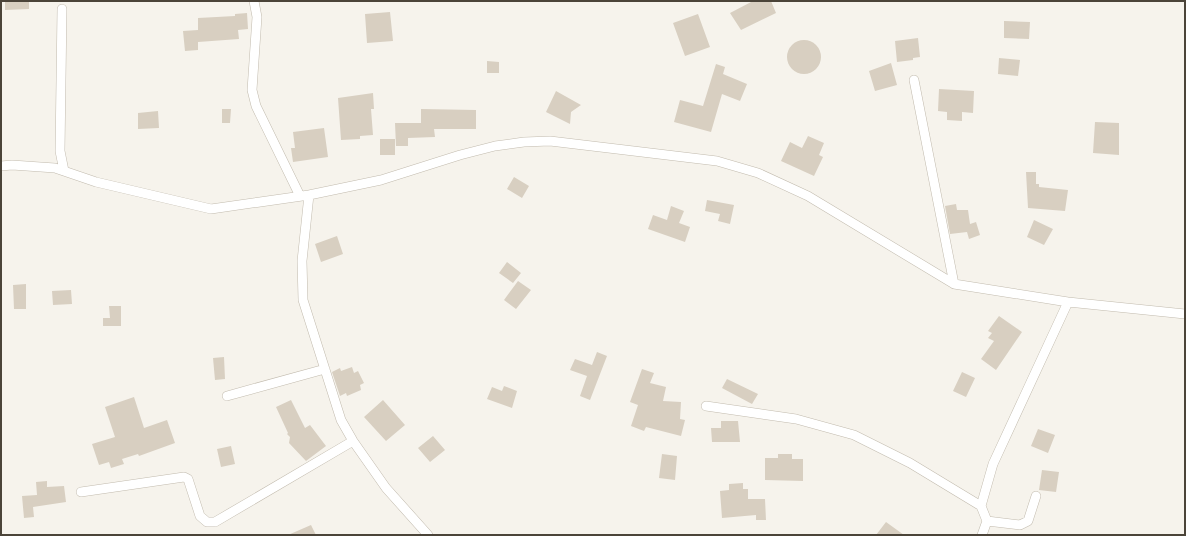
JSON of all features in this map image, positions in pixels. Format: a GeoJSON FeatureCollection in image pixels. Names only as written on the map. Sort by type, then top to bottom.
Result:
{"type":"FeatureCollection","features":[{"type":"Feature","properties":{"kind":"street"},"geometry":{"type":"LineString","coordinates":[[254,1],[257,17],[252,90],[256,106],[305,196],[302,261],[303,300],[341,420],[353,441],[386,488],[428,535]]}},
{"type":"Feature","properties":{"kind":"street"},"geometry":{"type":"LineString","coordinates":[[62,9],[60,151],[64,171]]}},
{"type":"Feature","properties":{"kind":"street"},"geometry":{"type":"LineString","coordinates":[[914,80],[954,284]]}},
{"type":"Feature","properties":{"kind":"street"},"geometry":{"type":"LineString","coordinates":[[1,166],[12,165],[55,168],[96,182],[211,209],[305,196],[381,180],[481,149],[524,142],[550,141],[717,161],[758,173],[808,196],[954,284],[1068,302],[1185,314]]}},
{"type":"Feature","properties":{"kind":"street"},"geometry":{"type":"LineString","coordinates":[[981,506],[993,464],[1068,302]]}},
{"type":"Feature","properties":{"kind":"street"},"geometry":{"type":"LineString","coordinates":[[227,396],[325,369]]}},
{"type":"Feature","properties":{"kind":"street"},"geometry":{"type":"LineString","coordinates":[[706,406],[796,419],[854,435],[910,463],[981,506],[987,521],[982,535]]}},
{"type":"Feature","properties":{"kind":"street"},"geometry":{"type":"LineString","coordinates":[[81,492],[184,477],[188,479],[200,516],[207,522],[215,522],[353,441]]}},
{"type":"Feature","properties":{"kind":"street"},"geometry":{"type":"LineString","coordinates":[[987,521],[1020,525],[1028,521],[1036,496]]}},
{"type":"Feature","properties":{"kind":"building"},"geometry":{"type":"Polygon","coordinates":[[[5,1],[29,1],[29,9],[5,10],[5,1]]]}},
{"type":"Feature","properties":{"kind":"building"},"geometry":{"type":"Polygon","coordinates":[[[753,1],[771,1],[776,13],[741,30],[730,13],[753,1]]]}},
{"type":"Feature","properties":{"kind":"building"},"geometry":{"type":"Polygon","coordinates":[[[390,12],[393,41],[367,43],[365,14],[390,12]]]}},
{"type":"Feature","properties":{"kind":"building"},"geometry":{"type":"Polygon","coordinates":[[[247,13],[248,29],[238,30],[239,39],[198,42],[198,50],[185,51],[183,31],[198,30],[198,18],[235,16],[235,14],[247,13]]]}},
{"type":"Feature","properties":{"kind":"building"},"geometry":{"type":"Polygon","coordinates":[[[698,14],[710,47],[685,56],[673,23],[698,14]]]}},
{"type":"Feature","properties":{"kind":"building"},"geometry":{"type":"Polygon","coordinates":[[[1004,21],[1030,22],[1029,39],[1004,38],[1004,21]]]}},
{"type":"Feature","properties":{"kind":"building"},"geometry":{"type":"Polygon","coordinates":[[[918,38],[920,57],[913,58],[913,60],[897,62],[895,41],[918,38]]]}},
{"type":"Feature","properties":{"kind":"building"},"geometry":{"type":"Polygon","coordinates":[[[801,40],[807,40],[811,41],[818,47],[821,57],[820,64],[814,71],[807,74],[801,74],[797,73],[790,67],[787,60],[787,54],[788,50],[794,43],[801,40]]]}},
{"type":"Feature","properties":{"kind":"building"},"geometry":{"type":"Polygon","coordinates":[[[999,58],[1020,60],[1018,76],[998,74],[999,58]]]}},
{"type":"Feature","properties":{"kind":"building"},"geometry":{"type":"Polygon","coordinates":[[[487,61],[499,62],[499,73],[487,73],[487,61]]]}},
{"type":"Feature","properties":{"kind":"building"},"geometry":{"type":"Polygon","coordinates":[[[891,63],[897,85],[875,91],[869,71],[891,63]]]}},
{"type":"Feature","properties":{"kind":"building"},"geometry":{"type":"Polygon","coordinates":[[[716,64],[725,67],[723,74],[747,84],[740,101],[722,94],[711,132],[674,122],[680,100],[703,106],[716,64]]]}},
{"type":"Feature","properties":{"kind":"building"},"geometry":{"type":"Polygon","coordinates":[[[939,89],[974,91],[973,113],[962,112],[962,121],[947,120],[947,112],[938,111],[939,89]]]}},
{"type":"Feature","properties":{"kind":"building"},"geometry":{"type":"Polygon","coordinates":[[[556,91],[581,105],[571,112],[570,124],[546,112],[556,91]]]}},
{"type":"Feature","properties":{"kind":"building"},"geometry":{"type":"Polygon","coordinates":[[[373,93],[374,109],[371,109],[373,135],[360,136],[360,139],[341,140],[338,98],[373,93]]]}},
{"type":"Feature","properties":{"kind":"building"},"geometry":{"type":"Polygon","coordinates":[[[222,109],[231,109],[230,123],[222,123],[222,109]]]}},
{"type":"Feature","properties":{"kind":"building"},"geometry":{"type":"Polygon","coordinates":[[[421,109],[476,110],[476,129],[434,129],[435,137],[408,138],[408,146],[396,146],[395,123],[421,123],[421,109]]]}},
{"type":"Feature","properties":{"kind":"building"},"geometry":{"type":"Polygon","coordinates":[[[158,111],[159,128],[138,129],[138,113],[158,111]]]}},
{"type":"Feature","properties":{"kind":"building"},"geometry":{"type":"Polygon","coordinates":[[[1095,122],[1119,123],[1119,155],[1093,153],[1095,122]]]}},
{"type":"Feature","properties":{"kind":"building"},"geometry":{"type":"Polygon","coordinates":[[[324,128],[328,157],[293,162],[291,148],[295,148],[293,132],[324,128]]]}},
{"type":"Feature","properties":{"kind":"building"},"geometry":{"type":"Polygon","coordinates":[[[808,136],[824,143],[819,155],[823,157],[814,176],[781,161],[790,142],[802,148],[808,136]]]}},
{"type":"Feature","properties":{"kind":"building"},"geometry":{"type":"Polygon","coordinates":[[[380,139],[395,139],[395,155],[380,155],[380,139]]]}},
{"type":"Feature","properties":{"kind":"building"},"geometry":{"type":"Polygon","coordinates":[[[1026,172],[1036,172],[1036,184],[1039,184],[1039,187],[1068,190],[1065,211],[1028,208],[1026,172]]]}},
{"type":"Feature","properties":{"kind":"building"},"geometry":{"type":"Polygon","coordinates":[[[514,177],[529,186],[522,198],[507,189],[514,177]]]}},
{"type":"Feature","properties":{"kind":"building"},"geometry":{"type":"Polygon","coordinates":[[[707,200],[734,205],[730,224],[718,221],[720,214],[705,211],[707,200]]]}},
{"type":"Feature","properties":{"kind":"building"},"geometry":{"type":"Polygon","coordinates":[[[956,204],[957,210],[968,210],[970,224],[976,222],[980,235],[969,239],[967,232],[950,234],[945,206],[956,204]]]}},
{"type":"Feature","properties":{"kind":"building"},"geometry":{"type":"Polygon","coordinates":[[[671,206],[684,211],[679,223],[690,227],[685,242],[648,229],[653,215],[667,220],[671,206]]]}},
{"type":"Feature","properties":{"kind":"building"},"geometry":{"type":"Polygon","coordinates":[[[1034,220],[1053,229],[1044,245],[1027,237],[1034,220]]]}},
{"type":"Feature","properties":{"kind":"building"},"geometry":{"type":"Polygon","coordinates":[[[337,236],[343,254],[321,262],[315,244],[337,236]]]}},
{"type":"Feature","properties":{"kind":"building"},"geometry":{"type":"Polygon","coordinates":[[[507,262],[521,273],[513,283],[499,273],[507,262]]]}},
{"type":"Feature","properties":{"kind":"building"},"geometry":{"type":"Polygon","coordinates":[[[518,281],[531,290],[516,309],[504,300],[518,281]]]}},
{"type":"Feature","properties":{"kind":"building"},"geometry":{"type":"Polygon","coordinates":[[[26,284],[26,309],[14,309],[13,285],[26,284]]]}},
{"type":"Feature","properties":{"kind":"building"},"geometry":{"type":"Polygon","coordinates":[[[71,290],[72,304],[53,305],[52,291],[71,290]]]}},
{"type":"Feature","properties":{"kind":"building"},"geometry":{"type":"Polygon","coordinates":[[[109,306],[121,306],[121,326],[103,326],[103,318],[110,318],[109,306]]]}},
{"type":"Feature","properties":{"kind":"building"},"geometry":{"type":"Polygon","coordinates":[[[999,316],[1022,332],[996,370],[981,359],[994,341],[988,338],[992,333],[988,331],[999,316]]]}},
{"type":"Feature","properties":{"kind":"building"},"geometry":{"type":"Polygon","coordinates":[[[597,352],[607,356],[590,400],[580,396],[587,376],[570,370],[575,359],[592,365],[597,352]]]}},
{"type":"Feature","properties":{"kind":"building"},"geometry":{"type":"Polygon","coordinates":[[[224,357],[225,379],[215,380],[213,358],[224,357]]]}},
{"type":"Feature","properties":{"kind":"building"},"geometry":{"type":"Polygon","coordinates":[[[352,367],[354,373],[358,371],[364,383],[360,385],[361,390],[347,396],[346,393],[340,396],[332,372],[340,368],[341,371],[352,367]]]}},
{"type":"Feature","properties":{"kind":"building"},"geometry":{"type":"Polygon","coordinates":[[[642,369],[654,373],[650,383],[666,387],[663,401],[681,402],[680,419],[685,420],[681,436],[646,427],[644,431],[631,426],[638,405],[630,402],[642,369]]]}},
{"type":"Feature","properties":{"kind":"building"},"geometry":{"type":"Polygon","coordinates":[[[962,372],[975,378],[966,397],[953,391],[962,372]]]}},
{"type":"Feature","properties":{"kind":"building"},"geometry":{"type":"Polygon","coordinates":[[[727,379],[758,394],[752,404],[722,388],[727,379]]]}},
{"type":"Feature","properties":{"kind":"building"},"geometry":{"type":"Polygon","coordinates":[[[504,386],[517,391],[512,408],[487,399],[492,387],[502,391],[504,386]]]}},
{"type":"Feature","properties":{"kind":"building"},"geometry":{"type":"Polygon","coordinates":[[[134,397],[144,428],[167,420],[175,443],[139,456],[138,454],[122,459],[124,464],[111,468],[109,462],[99,465],[92,444],[115,437],[105,407],[134,397]]]}},
{"type":"Feature","properties":{"kind":"building"},"geometry":{"type":"Polygon","coordinates":[[[291,400],[305,428],[310,425],[326,446],[306,461],[289,443],[290,437],[287,434],[288,433],[276,407],[291,400]]]}},
{"type":"Feature","properties":{"kind":"building"},"geometry":{"type":"Polygon","coordinates":[[[383,400],[405,425],[386,441],[364,417],[383,400]]]}},
{"type":"Feature","properties":{"kind":"building"},"geometry":{"type":"Polygon","coordinates":[[[721,421],[738,421],[740,442],[712,442],[711,428],[721,428],[721,421]]]}},
{"type":"Feature","properties":{"kind":"building"},"geometry":{"type":"Polygon","coordinates":[[[1038,429],[1055,435],[1048,453],[1031,446],[1038,429]]]}},
{"type":"Feature","properties":{"kind":"building"},"geometry":{"type":"Polygon","coordinates":[[[433,436],[445,450],[430,462],[418,448],[433,436]]]}},
{"type":"Feature","properties":{"kind":"building"},"geometry":{"type":"Polygon","coordinates":[[[231,446],[235,464],[221,467],[217,449],[231,446]]]}},
{"type":"Feature","properties":{"kind":"building"},"geometry":{"type":"Polygon","coordinates":[[[662,454],[677,456],[675,480],[659,478],[662,454]]]}},
{"type":"Feature","properties":{"kind":"building"},"geometry":{"type":"Polygon","coordinates":[[[778,454],[792,454],[792,459],[803,459],[803,481],[765,480],[765,458],[778,458],[778,454]]]}},
{"type":"Feature","properties":{"kind":"building"},"geometry":{"type":"Polygon","coordinates":[[[1042,470],[1059,472],[1056,492],[1039,490],[1042,470]]]}},
{"type":"Feature","properties":{"kind":"building"},"geometry":{"type":"Polygon","coordinates":[[[47,481],[47,487],[64,486],[66,502],[33,507],[34,517],[24,518],[22,496],[37,495],[36,482],[47,481]]]}},
{"type":"Feature","properties":{"kind":"building"},"geometry":{"type":"Polygon","coordinates":[[[743,483],[743,489],[748,489],[748,499],[765,499],[766,520],[756,520],[756,515],[722,518],[720,491],[729,490],[729,484],[743,483]]]}},
{"type":"Feature","properties":{"kind":"building"},"geometry":{"type":"Polygon","coordinates":[[[886,522],[904,535],[876,535],[886,522]]]}},
{"type":"Feature","properties":{"kind":"building"},"geometry":{"type":"Polygon","coordinates":[[[311,525],[316,535],[288,535],[311,525]]]}}]}
